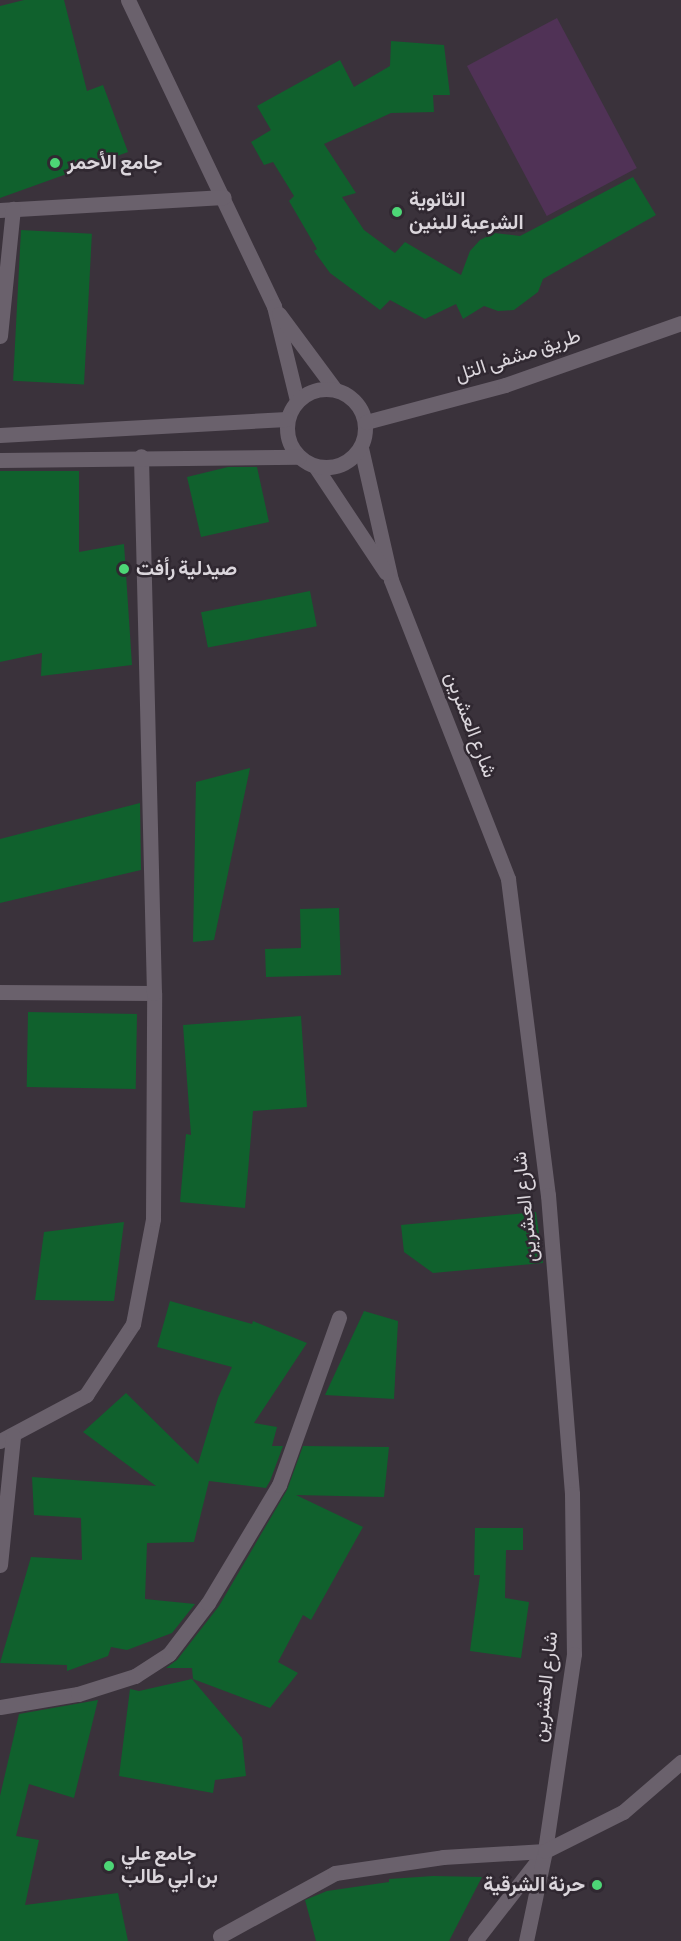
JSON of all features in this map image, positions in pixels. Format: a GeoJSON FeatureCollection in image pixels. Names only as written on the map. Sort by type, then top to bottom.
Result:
{"type":"FeatureCollection","features":[{"type":"Feature","properties":{"kind":"street"},"geometry":{"type":"LineString","coordinates":[[128,0],[224,197],[274,306],[297,400]]}},
{"type":"Feature","properties":{"kind":"street"},"geometry":{"type":"LineString","coordinates":[[0,336],[7,209],[224,197]]}},
{"type":"Feature","properties":{"kind":"street"},"geometry":{"type":"LineString","coordinates":[[274,306],[334,388],[359,403],[366,422],[361,448],[391,580]]}},
{"type":"Feature","properties":{"kind":"street","name":"طريق مشفى التل"},"geometry":{"type":"LineString","coordinates":[[366,422],[506,385],[681,323]]}},
{"type":"Feature","properties":{"kind":"street"},"geometry":{"type":"LineString","coordinates":[[334,388],[314,389],[297,400],[287,419],[288,440],[299,457],[315,466],[391,580]]}},
{"type":"Feature","properties":{"kind":"street"},"geometry":{"type":"LineString","coordinates":[[0,435],[287,419]]}},
{"type":"Feature","properties":{"kind":"street"},"geometry":{"type":"LineString","coordinates":[[315,466],[340,464],[361,448]]}},
{"type":"Feature","properties":{"kind":"street"},"geometry":{"type":"LineString","coordinates":[[0,460],[141,456],[299,457]]}},
{"type":"Feature","properties":{"kind":"street"},"geometry":{"type":"LineString","coordinates":[[0,1565],[6,1438],[86,1395],[133,1324],[153,1219],[154,993],[141,456]]}},
{"type":"Feature","properties":{"kind":"street","name":"شارع العشرين"},"geometry":{"type":"LineString","coordinates":[[391,580],[508,879],[546,1183],[572,1494],[574,1654],[545,1851],[526,1941]]}},
{"type":"Feature","properties":{"kind":"street"},"geometry":{"type":"LineString","coordinates":[[0,992],[154,993]]}},
{"type":"Feature","properties":{"kind":"street"},"geometry":{"type":"LineString","coordinates":[[1,1710],[78,1694],[135,1676],[169,1654],[208,1603],[279,1485],[339,1317]]}},
{"type":"Feature","properties":{"kind":"street"},"geometry":{"type":"LineString","coordinates":[[220,1936],[335,1873],[443,1857],[545,1851],[623,1812],[681,1762]]}},
{"type":"Feature","properties":{"kind":"street"},"geometry":{"type":"LineString","coordinates":[[475,1941],[545,1851]]}},
{"type":"Feature","properties":{"kind":"shaded area"},"geometry":{"type":"Polygon","coordinates":[[[557,18],[637,168],[547,216],[467,66],[557,18]]]}},
{"type":"Feature","properties":{"kind":"building"},"geometry":{"type":"Polygon","coordinates":[[[24,0],[64,0],[87,91],[103,85],[128,152],[0,198],[0,6],[24,0]]]}},
{"type":"Feature","properties":{"kind":"building"},"geometry":{"type":"Polygon","coordinates":[[[391,41],[444,45],[450,95],[433,95],[434,112],[391,113],[324,144],[356,193],[342,197],[364,230],[395,253],[405,242],[461,275],[470,251],[480,240],[494,233],[520,236],[633,177],[656,215],[543,279],[538,292],[514,310],[498,311],[484,306],[463,319],[456,304],[425,319],[390,300],[380,310],[330,273],[314,251],[317,249],[289,201],[294,196],[273,162],[264,165],[251,142],[271,130],[257,106],[340,60],[354,87],[390,66],[391,41]]]}},
{"type":"Feature","properties":{"kind":"building"},"geometry":{"type":"Polygon","coordinates":[[[21,230],[92,234],[84,385],[13,381],[21,230]]]}},
{"type":"Feature","properties":{"kind":"building"},"geometry":{"type":"Polygon","coordinates":[[[228,467],[257,467],[269,522],[201,537],[187,477],[228,467]]]}},
{"type":"Feature","properties":{"kind":"building"},"geometry":{"type":"Polygon","coordinates":[[[0,471],[79,471],[79,552],[124,544],[132,665],[41,676],[42,653],[0,662],[0,471]]]}},
{"type":"Feature","properties":{"kind":"building"},"geometry":{"type":"Polygon","coordinates":[[[310,591],[317,626],[208,648],[201,612],[310,591]]]}},
{"type":"Feature","properties":{"kind":"building"},"geometry":{"type":"Polygon","coordinates":[[[250,768],[214,940],[193,942],[196,782],[250,768]]]}},
{"type":"Feature","properties":{"kind":"building"},"geometry":{"type":"Polygon","coordinates":[[[140,803],[141,870],[0,903],[0,839],[140,803]]]}},
{"type":"Feature","properties":{"kind":"building"},"geometry":{"type":"Polygon","coordinates":[[[339,908],[341,975],[266,977],[265,949],[301,948],[300,909],[339,908]]]}},
{"type":"Feature","properties":{"kind":"building"},"geometry":{"type":"Polygon","coordinates":[[[28,1012],[137,1014],[136,1089],[27,1087],[28,1012]]]}},
{"type":"Feature","properties":{"kind":"building"},"geometry":{"type":"Polygon","coordinates":[[[301,1016],[307,1107],[253,1111],[245,1208],[180,1202],[186,1134],[191,1135],[183,1025],[301,1016]]]}},
{"type":"Feature","properties":{"kind":"building"},"geometry":{"type":"Polygon","coordinates":[[[536,1212],[543,1263],[433,1273],[404,1252],[401,1225],[536,1212]]]}},
{"type":"Feature","properties":{"kind":"building"},"geometry":{"type":"Polygon","coordinates":[[[124,1222],[114,1301],[35,1300],[44,1232],[124,1222]]]}},
{"type":"Feature","properties":{"kind":"building"},"geometry":{"type":"Polygon","coordinates":[[[170,1301],[252,1324],[253,1321],[307,1343],[254,1423],[277,1427],[272,1446],[283,1446],[270,1481],[266,1488],[209,1481],[194,1542],[147,1543],[145,1599],[195,1604],[172,1633],[127,1650],[111,1647],[108,1656],[67,1671],[67,1665],[0,1663],[31,1557],[82,1560],[81,1518],[34,1515],[32,1477],[156,1486],[83,1432],[126,1393],[198,1464],[218,1398],[232,1367],[157,1347],[170,1301]]]}},
{"type":"Feature","properties":{"kind":"building"},"geometry":{"type":"Polygon","coordinates":[[[364,1311],[398,1321],[394,1399],[325,1395],[364,1311]]]}},
{"type":"Feature","properties":{"kind":"building"},"geometry":{"type":"Polygon","coordinates":[[[303,1446],[389,1447],[384,1497],[296,1495],[363,1527],[311,1620],[303,1615],[278,1662],[298,1673],[270,1708],[193,1679],[192,1668],[166,1668],[177,1660],[219,1606],[287,1490],[303,1446]]]}},
{"type":"Feature","properties":{"kind":"building"},"geometry":{"type":"Polygon","coordinates":[[[475,1528],[523,1528],[523,1550],[506,1550],[505,1598],[529,1602],[521,1658],[470,1651],[480,1575],[474,1575],[475,1528]]]}},
{"type":"Feature","properties":{"kind":"building"},"geometry":{"type":"Polygon","coordinates":[[[192,1679],[242,1738],[246,1776],[215,1780],[213,1793],[119,1776],[130,1689],[139,1691],[192,1679]]]}},
{"type":"Feature","properties":{"kind":"building"},"geometry":{"type":"Polygon","coordinates":[[[98,1700],[74,1798],[29,1784],[16,1836],[39,1840],[25,1905],[118,1893],[128,1941],[0,1941],[0,1796],[19,1714],[98,1700]]]}},
{"type":"Feature","properties":{"kind":"building"},"geometry":{"type":"Polygon","coordinates":[[[433,1876],[482,1877],[449,1941],[316,1941],[305,1900],[327,1891],[389,1882],[389,1879],[433,1876]]]}},
{"type":"Feature","properties":{"kind":"place","name":"جامع الأحمر"},"geometry":{"type":"Point","coordinates":[55,163]}},
{"type":"Feature","properties":{"kind":"place","name":"الثانوية الشرعية للبنين"},"geometry":{"type":"Point","coordinates":[397,212]}},
{"type":"Feature","properties":{"kind":"place","name":"صيدلية رأفت"},"geometry":{"type":"Point","coordinates":[124,569]}},
{"type":"Feature","properties":{"kind":"place","name":"جامع علي بن ابي طالب"},"geometry":{"type":"Point","coordinates":[109,1866]}},
{"type":"Feature","properties":{"kind":"place","name":"حرنة الشرقية"},"geometry":{"type":"Point","coordinates":[597,1885]}}]}
